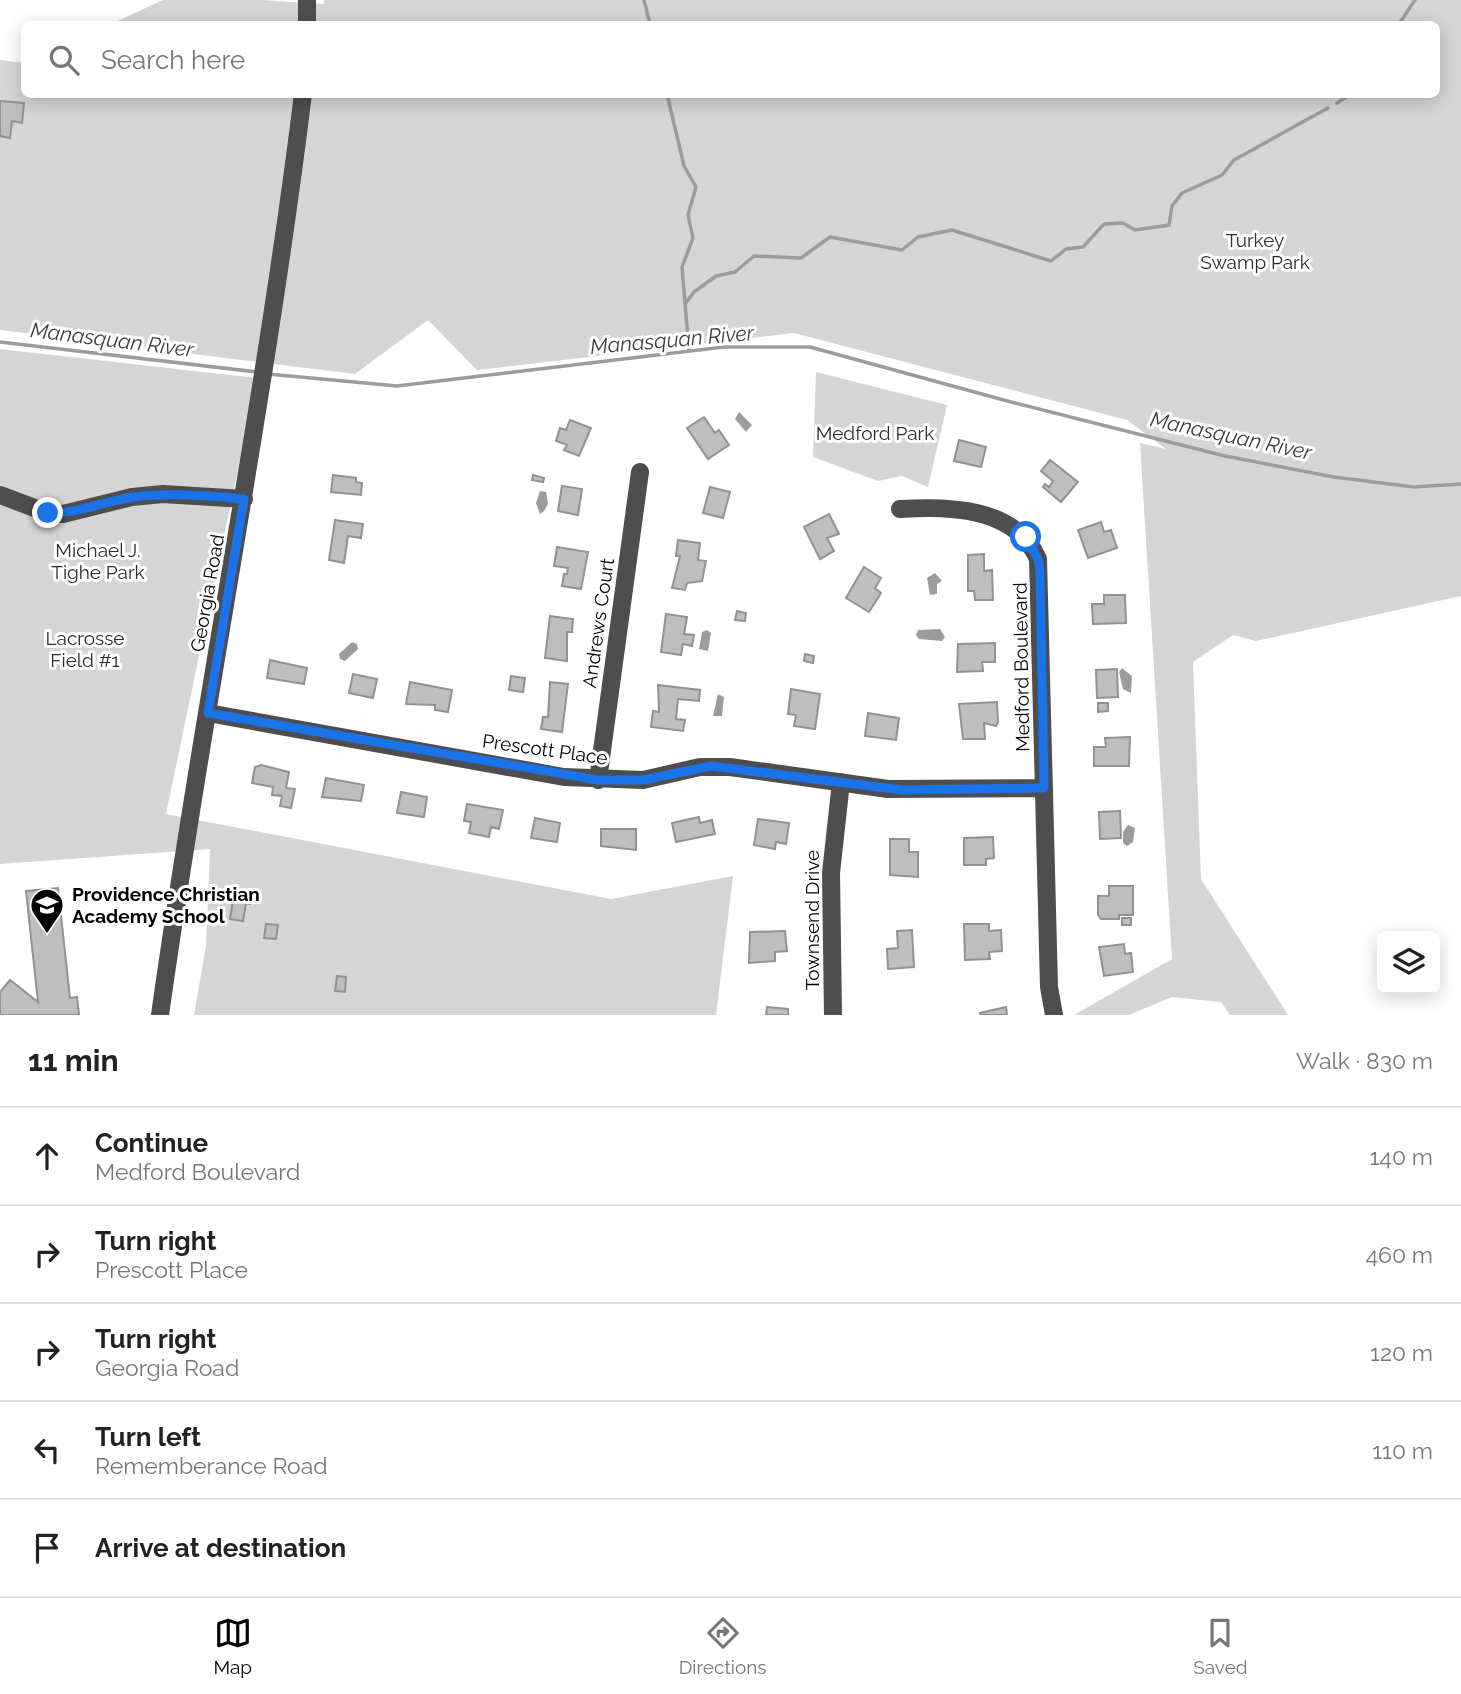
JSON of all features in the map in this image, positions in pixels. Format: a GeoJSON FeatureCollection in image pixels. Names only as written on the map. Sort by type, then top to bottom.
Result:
{"type":"FeatureCollection","features":[{"type":"Feature","properties":{"kind":"street"},"geometry":{"type":"LineString","coordinates":[[307,0],[307,21]]}},
{"type":"Feature","properties":{"kind":"street","name":"Georgia Road"},"geometry":{"type":"LineString","coordinates":[[160,1015],[180,873],[244,499],[302,98]]}},
{"type":"Feature","properties":{"kind":"street","name":"Andrews Court"},"geometry":{"type":"LineString","coordinates":[[598,780],[640,472]]}},
{"type":"Feature","properties":{"kind":"street"},"geometry":{"type":"LineString","coordinates":[[0,495],[48,513],[63,514],[132,497],[163,494],[244,499]]}},
{"type":"Feature","properties":{"kind":"street","name":"Medford Boulevard"},"geometry":{"type":"LineString","coordinates":[[900,509],[943,506],[1005,522],[1031,544],[1040,571],[1049,987],[1054,1015]]}},
{"type":"Feature","properties":{"kind":"street","name":"Prescott Place"},"geometry":{"type":"LineString","coordinates":[[208,713],[598,780],[643,780],[711,766],[902,790],[1044,788]]}},
{"type":"Feature","properties":{"kind":"street","name":"Townsend Drive"},"geometry":{"type":"LineString","coordinates":[[833,1015],[835,972],[831,873],[841,782]]}},
{"type":"Feature","properties":{"kind":"green space","name":"Turkey Swamp Park"},"geometry":{"type":"Polygon","coordinates":[[[163,0],[261,0],[324,4],[324,0],[1461,0],[1461,596],[1256,641],[1233,635],[1193,662],[1201,879],[1288,1015],[1230,1015],[1221,1002],[1172,997],[1129,1015],[1074,1015],[1172,959],[1140,443],[1166,449],[1127,420],[794,333],[477,370],[428,320],[355,374],[0,330],[0,60],[21,63],[21,98],[1440,98],[1440,21],[118,21],[163,0]]]}},
{"type":"Feature","properties":{"kind":"green space"},"geometry":{"type":"Polygon","coordinates":[[[0,349],[257,378],[166,814],[611,899],[733,876],[716,1015],[194,1015],[206,946],[210,849],[0,864],[0,349]]]}},
{"type":"Feature","properties":{"kind":"green space","name":"Medford Park"},"geometry":{"type":"Polygon","coordinates":[[[816,372],[947,405],[928,487],[902,476],[878,481],[813,457],[816,372]]]}},
{"type":"Feature","properties":{"kind":"shaded area"},"geometry":{"type":"Polygon","coordinates":[[[739,412],[752,425],[746,432],[735,419],[739,412]]]}},
{"type":"Feature","properties":{"kind":"shaded area"},"geometry":{"type":"Polygon","coordinates":[[[540,491],[546,492],[548,504],[540,514],[536,503],[540,491]]]}},
{"type":"Feature","properties":{"kind":"shaded area"},"geometry":{"type":"Polygon","coordinates":[[[935,573],[942,581],[937,584],[937,594],[930,595],[927,578],[935,573]]]}},
{"type":"Feature","properties":{"kind":"shaded area"},"geometry":{"type":"Polygon","coordinates":[[[940,629],[945,637],[942,641],[919,639],[916,635],[918,630],[940,629]]]}},
{"type":"Feature","properties":{"kind":"shaded area"},"geometry":{"type":"Polygon","coordinates":[[[707,630],[711,633],[708,651],[699,649],[702,632],[707,630]]]}},
{"type":"Feature","properties":{"kind":"shaded area"},"geometry":{"type":"Polygon","coordinates":[[[352,642],[357,644],[358,649],[345,661],[340,659],[339,654],[352,642]]]}},
{"type":"Feature","properties":{"kind":"shaded area"},"geometry":{"type":"Polygon","coordinates":[[[1122,668],[1132,676],[1131,693],[1123,689],[1119,672],[1122,668]]]}},
{"type":"Feature","properties":{"kind":"shaded area"},"geometry":{"type":"Polygon","coordinates":[[[718,694],[724,697],[722,716],[713,716],[718,694]]]}},
{"type":"Feature","properties":{"kind":"shaded area"},"geometry":{"type":"Polygon","coordinates":[[[1128,825],[1135,828],[1133,842],[1127,846],[1123,843],[1123,832],[1128,825]]]}},
{"type":"Feature","properties":{"kind":"building"},"geometry":{"type":"Polygon","coordinates":[[[0,101],[24,103],[22,123],[12,121],[10,138],[0,136],[0,101]]]}},
{"type":"Feature","properties":{"kind":"building"},"geometry":{"type":"Polygon","coordinates":[[[704,417],[715,433],[719,430],[729,445],[708,459],[687,428],[704,417]]]}},
{"type":"Feature","properties":{"kind":"building"},"geometry":{"type":"Polygon","coordinates":[[[570,420],[591,428],[579,456],[564,450],[567,445],[556,441],[560,428],[566,430],[570,420]]]}},
{"type":"Feature","properties":{"kind":"building"},"geometry":{"type":"Polygon","coordinates":[[[959,440],[986,447],[981,467],[954,461],[959,440]]]}},
{"type":"Feature","properties":{"kind":"building"},"geometry":{"type":"Polygon","coordinates":[[[1050,460],[1078,482],[1061,502],[1043,487],[1045,484],[1049,487],[1053,481],[1041,471],[1050,460]]]}},
{"type":"Feature","properties":{"kind":"building"},"geometry":{"type":"Polygon","coordinates":[[[333,475],[356,478],[356,482],[362,483],[361,495],[331,492],[333,475]]]}},
{"type":"Feature","properties":{"kind":"building"},"geometry":{"type":"Polygon","coordinates":[[[533,475],[544,478],[543,482],[532,480],[533,475]]]}},
{"type":"Feature","properties":{"kind":"building"},"geometry":{"type":"Polygon","coordinates":[[[562,486],[582,489],[578,515],[558,511],[562,486]]]}},
{"type":"Feature","properties":{"kind":"building"},"geometry":{"type":"Polygon","coordinates":[[[710,487],[730,492],[723,518],[703,513],[710,487]]]}},
{"type":"Feature","properties":{"kind":"building"},"geometry":{"type":"Polygon","coordinates":[[[829,514],[839,534],[827,538],[834,551],[820,559],[804,527],[829,514]]]}},
{"type":"Feature","properties":{"kind":"building"},"geometry":{"type":"Polygon","coordinates":[[[335,520],[363,524],[361,538],[348,536],[344,563],[329,560],[335,520]]]}},
{"type":"Feature","properties":{"kind":"building"},"geometry":{"type":"Polygon","coordinates":[[[1101,522],[1104,532],[1111,530],[1117,548],[1088,558],[1078,530],[1101,522]]]}},
{"type":"Feature","properties":{"kind":"building"},"geometry":{"type":"Polygon","coordinates":[[[678,540],[700,543],[698,560],[706,561],[702,581],[687,583],[685,590],[672,588],[680,556],[676,556],[678,540]]]}},
{"type":"Feature","properties":{"kind":"building"},"geometry":{"type":"Polygon","coordinates":[[[557,547],[588,552],[581,589],[562,586],[568,568],[554,566],[557,547]]]}},
{"type":"Feature","properties":{"kind":"building"},"geometry":{"type":"Polygon","coordinates":[[[984,554],[984,571],[992,570],[993,600],[975,600],[974,591],[968,591],[968,555],[984,554]]]}},
{"type":"Feature","properties":{"kind":"building"},"geometry":{"type":"Polygon","coordinates":[[[864,567],[881,578],[875,588],[881,593],[869,612],[846,598],[864,567]]]}},
{"type":"Feature","properties":{"kind":"building"},"geometry":{"type":"Polygon","coordinates":[[[1104,595],[1125,595],[1126,623],[1093,624],[1092,604],[1104,604],[1104,595]]]}},
{"type":"Feature","properties":{"kind":"building"},"geometry":{"type":"Polygon","coordinates":[[[737,611],[746,613],[745,621],[735,620],[737,611]]]}},
{"type":"Feature","properties":{"kind":"building"},"geometry":{"type":"Polygon","coordinates":[[[666,614],[687,617],[684,634],[694,635],[692,646],[683,644],[681,655],[661,652],[666,614]]]}},
{"type":"Feature","properties":{"kind":"building"},"geometry":{"type":"Polygon","coordinates":[[[550,616],[573,619],[572,632],[567,632],[567,661],[545,658],[550,616]]]}},
{"type":"Feature","properties":{"kind":"building"},"geometry":{"type":"Polygon","coordinates":[[[995,643],[995,662],[982,662],[983,671],[957,672],[958,644],[995,643]]]}},
{"type":"Feature","properties":{"kind":"building"},"geometry":{"type":"Polygon","coordinates":[[[805,654],[814,656],[813,663],[804,661],[805,654]]]}},
{"type":"Feature","properties":{"kind":"building"},"geometry":{"type":"Polygon","coordinates":[[[270,660],[307,668],[304,684],[267,678],[270,660]]]}},
{"type":"Feature","properties":{"kind":"building"},"geometry":{"type":"Polygon","coordinates":[[[1117,669],[1118,697],[1097,698],[1096,670],[1117,669]]]}},
{"type":"Feature","properties":{"kind":"building"},"geometry":{"type":"Polygon","coordinates":[[[353,674],[377,679],[373,698],[349,693],[353,674]]]}},
{"type":"Feature","properties":{"kind":"building"},"geometry":{"type":"Polygon","coordinates":[[[511,676],[525,678],[523,692],[509,690],[511,676]]]}},
{"type":"Feature","properties":{"kind":"building"},"geometry":{"type":"Polygon","coordinates":[[[410,682],[452,690],[448,712],[435,710],[435,705],[406,704],[410,682]]]}},
{"type":"Feature","properties":{"kind":"building"},"geometry":{"type":"Polygon","coordinates":[[[550,682],[568,684],[562,732],[541,729],[543,717],[548,717],[550,682]]]}},
{"type":"Feature","properties":{"kind":"building"},"geometry":{"type":"Polygon","coordinates":[[[658,685],[700,690],[699,701],[678,699],[676,719],[685,720],[683,731],[651,727],[653,711],[659,712],[658,685]]]}},
{"type":"Feature","properties":{"kind":"building"},"geometry":{"type":"Polygon","coordinates":[[[791,689],[820,694],[815,729],[794,726],[796,715],[788,714],[791,689]]]}},
{"type":"Feature","properties":{"kind":"building"},"geometry":{"type":"Polygon","coordinates":[[[997,702],[998,722],[996,726],[984,723],[985,739],[963,739],[959,704],[997,702]]]}},
{"type":"Feature","properties":{"kind":"building"},"geometry":{"type":"Polygon","coordinates":[[[1098,703],[1108,703],[1108,711],[1098,712],[1098,703]]]}},
{"type":"Feature","properties":{"kind":"building"},"geometry":{"type":"Polygon","coordinates":[[[868,713],[899,718],[896,740],[865,736],[868,713]]]}},
{"type":"Feature","properties":{"kind":"building"},"geometry":{"type":"Polygon","coordinates":[[[1130,737],[1129,766],[1094,766],[1094,747],[1106,747],[1105,738],[1130,737]]]}},
{"type":"Feature","properties":{"kind":"building"},"geometry":{"type":"Polygon","coordinates":[[[261,765],[289,772],[286,788],[295,789],[291,808],[280,806],[282,796],[272,795],[273,787],[252,783],[255,767],[261,765]]]}},
{"type":"Feature","properties":{"kind":"building"},"geometry":{"type":"Polygon","coordinates":[[[326,778],[364,785],[361,801],[322,797],[326,778]]]}},
{"type":"Feature","properties":{"kind":"building"},"geometry":{"type":"Polygon","coordinates":[[[401,792],[427,797],[424,817],[397,813],[401,792]]]}},
{"type":"Feature","properties":{"kind":"building"},"geometry":{"type":"Polygon","coordinates":[[[467,804],[503,810],[499,829],[491,827],[489,837],[469,833],[471,822],[464,821],[467,804]]]}},
{"type":"Feature","properties":{"kind":"building"},"geometry":{"type":"Polygon","coordinates":[[[1120,811],[1121,838],[1100,839],[1099,812],[1120,811]]]}},
{"type":"Feature","properties":{"kind":"building"},"geometry":{"type":"Polygon","coordinates":[[[699,817],[700,823],[712,820],[715,834],[676,842],[672,823],[699,817]]]}},
{"type":"Feature","properties":{"kind":"building"},"geometry":{"type":"Polygon","coordinates":[[[535,818],[560,823],[557,842],[531,838],[535,818]]]}},
{"type":"Feature","properties":{"kind":"building"},"geometry":{"type":"Polygon","coordinates":[[[758,819],[789,823],[786,844],[776,842],[775,849],[754,845],[758,819]]]}},
{"type":"Feature","properties":{"kind":"building"},"geometry":{"type":"Polygon","coordinates":[[[601,829],[636,829],[636,850],[601,846],[601,829]]]}},
{"type":"Feature","properties":{"kind":"building"},"geometry":{"type":"Polygon","coordinates":[[[993,837],[994,858],[986,859],[986,865],[964,865],[964,838],[993,837]]]}},
{"type":"Feature","properties":{"kind":"building"},"geometry":{"type":"Polygon","coordinates":[[[890,839],[909,839],[909,852],[918,852],[918,877],[890,875],[890,839]]]}},
{"type":"Feature","properties":{"kind":"building"},"geometry":{"type":"Polygon","coordinates":[[[1109,886],[1133,886],[1133,915],[1119,915],[1119,919],[1101,919],[1098,915],[1098,896],[1109,896],[1109,886]]]}},
{"type":"Feature","properties":{"kind":"building","name":"Providence Christian Academy School"},"geometry":{"type":"Polygon","coordinates":[[[58,888],[70,998],[77,997],[79,1015],[0,1015],[0,992],[10,980],[38,1002],[26,891],[58,888]]]}},
{"type":"Feature","properties":{"kind":"building"},"geometry":{"type":"Polygon","coordinates":[[[241,893],[252,895],[250,904],[246,903],[243,921],[230,919],[233,900],[239,901],[241,893]]]}},
{"type":"Feature","properties":{"kind":"building"},"geometry":{"type":"Polygon","coordinates":[[[1122,918],[1131,918],[1131,925],[1122,925],[1122,918]]]}},
{"type":"Feature","properties":{"kind":"building"},"geometry":{"type":"Polygon","coordinates":[[[266,924],[278,925],[276,939],[264,938],[266,924]]]}},
{"type":"Feature","properties":{"kind":"building"},"geometry":{"type":"Polygon","coordinates":[[[964,924],[989,924],[989,931],[1001,930],[1002,951],[989,952],[990,959],[965,960],[964,924]]]}},
{"type":"Feature","properties":{"kind":"building"},"geometry":{"type":"Polygon","coordinates":[[[912,930],[914,967],[888,969],[887,949],[898,948],[897,931],[912,930]]]}},
{"type":"Feature","properties":{"kind":"building"},"geometry":{"type":"Polygon","coordinates":[[[785,931],[787,951],[775,952],[775,961],[749,963],[750,932],[785,931]]]}},
{"type":"Feature","properties":{"kind":"building"},"geometry":{"type":"Polygon","coordinates":[[[1124,944],[1125,954],[1131,953],[1133,972],[1104,976],[1099,947],[1124,944]]]}},
{"type":"Feature","properties":{"kind":"building"},"geometry":{"type":"Polygon","coordinates":[[[337,976],[346,977],[345,992],[335,991],[337,976]]]}},
{"type":"Feature","properties":{"kind":"building"},"geometry":{"type":"Polygon","coordinates":[[[767,1007],[788,1009],[788,1015],[766,1015],[767,1007]]]}},
{"type":"Feature","properties":{"kind":"building"},"geometry":{"type":"Polygon","coordinates":[[[1006,1007],[1007,1015],[980,1013],[1006,1007]]]}},
{"type":"Feature","properties":{"kind":"waterway"},"geometry":{"type":"LineString","coordinates":[[644,0],[649,21]]}},
{"type":"Feature","properties":{"kind":"waterway"},"geometry":{"type":"LineString","coordinates":[[1401,21],[1415,0]]}},
{"type":"Feature","properties":{"kind":"waterway"},"geometry":{"type":"LineString","coordinates":[[668,98],[684,166],[696,187],[688,215],[693,238],[682,267],[689,351]]}},
{"type":"Feature","properties":{"kind":"waterway"},"geometry":{"type":"LineString","coordinates":[[1337,103],[1345,98]]}},
{"type":"Feature","properties":{"kind":"waterway"},"geometry":{"type":"LineString","coordinates":[[685,304],[694,292],[716,276],[735,272],[754,256],[801,258],[830,237],[902,250],[918,237],[952,230],[1051,261],[1066,249],[1083,247],[1104,224],[1123,223],[1135,230],[1169,225],[1172,206],[1182,193],[1222,175],[1234,160],[1328,108]]}},
{"type":"Feature","properties":{"kind":"waterway","name":"Manasquan River"},"geometry":{"type":"LineString","coordinates":[[0,342],[257,372]]}},
{"type":"Feature","properties":{"kind":"waterway","name":"Manasquan River"},"geometry":{"type":"LineString","coordinates":[[268,374],[397,386],[724,347],[810,347],[1011,402],[1225,456],[1334,477],[1414,487],[1461,484]]}},
{"type":"Feature","properties":{"kind":"place","name":"Providence Christian Academy School"},"geometry":{"type":"Point","coordinates":[47,935]}},
{"type":"Feature","properties":{"kind":"route"},"geometry":{"type":"LineString","coordinates":[[48,513],[63,514],[106,502],[163,494],[244,499],[208,713],[564,777],[643,780],[700,767],[730,766],[902,790],[1044,788],[1040,571],[1038,559],[1026,537]]}},
{"type":"Feature","properties":{"kind":"park label","name":"Michael J. Tighe Park"},"geometry":{"type":"Point","coordinates":[98,561]}},
{"type":"Feature","properties":{"kind":"park label","name":"Lacrosse Field #1"},"geometry":{"type":"Point","coordinates":[85,649]}}]}
